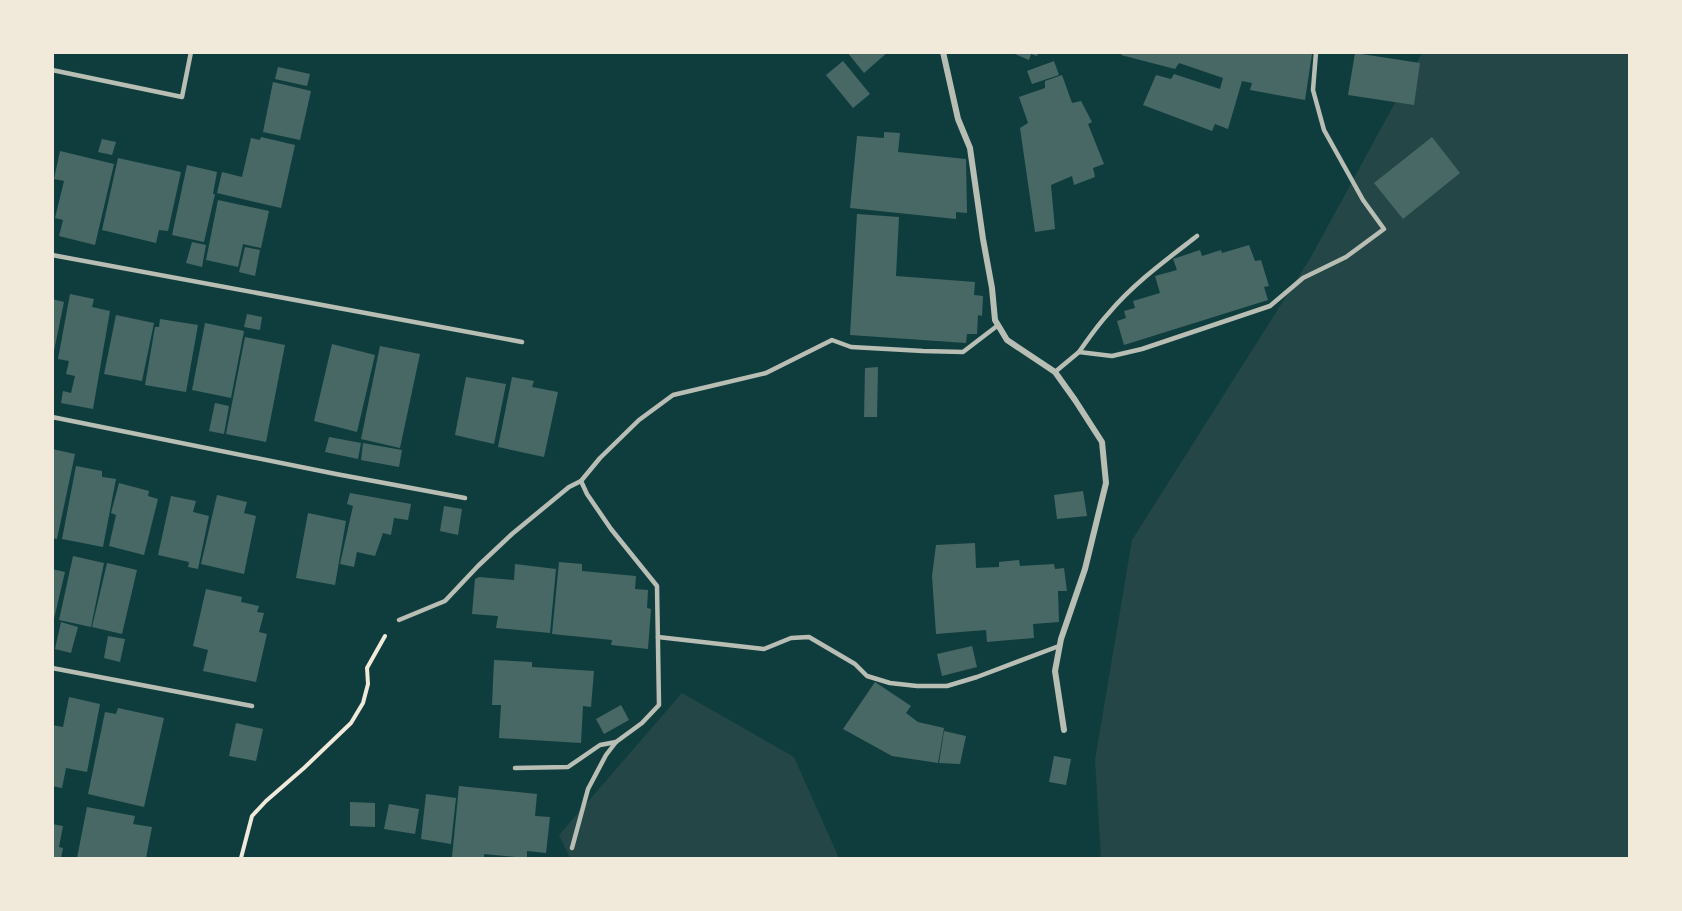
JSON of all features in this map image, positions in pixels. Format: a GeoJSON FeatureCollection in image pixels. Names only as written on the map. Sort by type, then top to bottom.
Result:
{"type":"FeatureCollection","features":[{"type":"Feature","properties":{"kind":"street"},"geometry":{"type":"LineString","coordinates":[[943,52],[958,119],[970,148],[997,326],[1006,340],[1054,372],[1102,442],[1106,483],[1085,569],[1059,646],[1055,670],[1064,730]]}},
{"type":"Feature","properties":{"kind":"lane"},"geometry":{"type":"LineString","coordinates":[[52,70],[182,97],[191,52]]}},
{"type":"Feature","properties":{"kind":"lane"},"geometry":{"type":"LineString","coordinates":[[1079,352],[1112,356],[1142,349],[1270,306],[1303,279],[1346,257],[1384,229],[1363,200],[1324,130],[1312,90],[1316,52]]}},
{"type":"Feature","properties":{"kind":"lane"},"geometry":{"type":"LineString","coordinates":[[1054,372],[1079,352],[1108,313],[1129,293],[1197,236]]}},
{"type":"Feature","properties":{"kind":"lane"},"geometry":{"type":"LineString","coordinates":[[52,255],[522,342]]}},
{"type":"Feature","properties":{"kind":"lane"},"geometry":{"type":"LineString","coordinates":[[399,620],[445,601],[519,528],[569,487],[581,481],[600,458],[639,420],[674,394],[766,373],[832,340],[851,347],[963,352],[997,326]]}},
{"type":"Feature","properties":{"kind":"lane"},"geometry":{"type":"LineString","coordinates":[[52,417],[465,498]]}},
{"type":"Feature","properties":{"kind":"lane"},"geometry":{"type":"LineString","coordinates":[[572,848],[588,789],[606,755],[616,742],[642,723],[659,705],[657,586],[611,529],[587,494],[581,481]]}},
{"type":"Feature","properties":{"kind":"lane"},"geometry":{"type":"LineString","coordinates":[[658,637],[764,649],[791,638],[809,637],[855,664],[867,676],[890,683],[917,686],[946,686],[977,677],[1059,646]]}},
{"type":"Feature","properties":{"kind":"lane"},"geometry":{"type":"LineString","coordinates":[[52,668],[252,706]]}},
{"type":"Feature","properties":{"kind":"lane"},"geometry":{"type":"LineString","coordinates":[[515,768],[568,767],[600,745],[616,742]]}},
{"type":"Feature","properties":{"kind":"path"},"geometry":{"type":"LineString","coordinates":[[241,858],[252,816],[351,723],[363,703],[368,684],[367,668],[388,632],[399,620]]}},
{"type":"Feature","properties":{"kind":"shaded area"},"geometry":{"type":"Polygon","coordinates":[[[1422,53],[1629,53],[1629,858],[1101,858],[1095,760],[1132,540],[1311,257],[1422,53]]]}},
{"type":"Feature","properties":{"kind":"shaded area"},"geometry":{"type":"Polygon","coordinates":[[[682,693],[794,757],[839,858],[570,858],[559,835],[682,693]]]}},
{"type":"Feature","properties":{"kind":"building"},"geometry":{"type":"Polygon","coordinates":[[[847,52],[888,52],[864,73],[847,52]]]}},
{"type":"Feature","properties":{"kind":"building"},"geometry":{"type":"Polygon","coordinates":[[[1010,52],[1039,52],[1037,56],[1031,54],[1029,60],[1010,52]]]}},
{"type":"Feature","properties":{"kind":"building"},"geometry":{"type":"Polygon","coordinates":[[[1122,52],[1305,52],[1312,54],[1305,100],[1250,90],[1252,83],[1242,81],[1228,129],[1215,124],[1212,131],[1143,105],[1156,75],[1171,79],[1174,74],[1220,89],[1223,78],[1179,63],[1175,69],[1121,55],[1122,52]]]}},
{"type":"Feature","properties":{"kind":"building"},"geometry":{"type":"Polygon","coordinates":[[[1355,53],[1420,63],[1414,105],[1348,95],[1355,53]]]}},
{"type":"Feature","properties":{"kind":"building"},"geometry":{"type":"Polygon","coordinates":[[[843,61],[870,94],[853,108],[826,75],[843,61]]]}},
{"type":"Feature","properties":{"kind":"building"},"geometry":{"type":"Polygon","coordinates":[[[1054,61],[1059,75],[1032,84],[1027,71],[1054,61]]]}},
{"type":"Feature","properties":{"kind":"building"},"geometry":{"type":"Polygon","coordinates":[[[278,67],[310,74],[307,86],[275,79],[278,67]]]}},
{"type":"Feature","properties":{"kind":"building"},"geometry":{"type":"Polygon","coordinates":[[[1062,75],[1072,103],[1081,101],[1092,122],[1088,124],[1104,164],[1093,168],[1095,177],[1074,185],[1072,176],[1051,185],[1055,229],[1035,232],[1020,128],[1028,123],[1019,97],[1045,88],[1045,81],[1062,75]]]}},
{"type":"Feature","properties":{"kind":"building"},"geometry":{"type":"Polygon","coordinates":[[[273,82],[311,91],[300,140],[263,132],[273,82]]]}},
{"type":"Feature","properties":{"kind":"building"},"geometry":{"type":"Polygon","coordinates":[[[884,132],[900,133],[898,152],[966,159],[967,213],[956,212],[956,219],[850,208],[857,136],[884,138],[884,132]]]}},
{"type":"Feature","properties":{"kind":"building"},"geometry":{"type":"Polygon","coordinates":[[[261,137],[295,145],[281,208],[217,193],[222,172],[242,177],[251,138],[260,140],[261,137]]]}},
{"type":"Feature","properties":{"kind":"building"},"geometry":{"type":"Polygon","coordinates":[[[1432,137],[1460,173],[1403,219],[1374,183],[1432,137]]]}},
{"type":"Feature","properties":{"kind":"building"},"geometry":{"type":"Polygon","coordinates":[[[102,139],[116,142],[112,155],[98,152],[102,139]]]}},
{"type":"Feature","properties":{"kind":"building"},"geometry":{"type":"Polygon","coordinates":[[[60,151],[114,164],[95,245],[59,236],[63,220],[55,218],[64,181],[54,179],[60,151]]]}},
{"type":"Feature","properties":{"kind":"building"},"geometry":{"type":"Polygon","coordinates":[[[118,158],[181,172],[168,231],[159,230],[156,243],[102,230],[118,158]]]}},
{"type":"Feature","properties":{"kind":"building"},"geometry":{"type":"Polygon","coordinates":[[[187,165],[217,172],[213,194],[215,194],[204,242],[172,235],[187,165]]]}},
{"type":"Feature","properties":{"kind":"building"},"geometry":{"type":"Polygon","coordinates":[[[218,200],[269,211],[261,248],[243,244],[238,267],[206,260],[218,200]]]}},
{"type":"Feature","properties":{"kind":"building"},"geometry":{"type":"Polygon","coordinates":[[[857,214],[899,217],[896,276],[975,282],[974,295],[983,296],[982,316],[978,315],[977,334],[967,334],[966,343],[850,335],[857,214]]]}},
{"type":"Feature","properties":{"kind":"building"},"geometry":{"type":"Polygon","coordinates":[[[192,242],[206,245],[202,267],[186,263],[192,242]]]}},
{"type":"Feature","properties":{"kind":"building"},"geometry":{"type":"Polygon","coordinates":[[[1249,245],[1255,261],[1261,260],[1269,286],[1264,287],[1268,300],[1124,345],[1117,321],[1126,318],[1124,311],[1135,308],[1133,301],[1160,293],[1155,276],[1177,270],[1173,259],[1200,250],[1202,256],[1249,245]]]}},
{"type":"Feature","properties":{"kind":"building"},"geometry":{"type":"Polygon","coordinates":[[[245,247],[260,250],[255,276],[239,272],[245,247]]]}},
{"type":"Feature","properties":{"kind":"building"},"geometry":{"type":"Polygon","coordinates":[[[70,294],[94,299],[92,307],[110,311],[93,409],[61,403],[63,391],[71,393],[75,376],[66,374],[69,361],[58,359],[70,294]]]}},
{"type":"Feature","properties":{"kind":"building"},"geometry":{"type":"Polygon","coordinates":[[[52,299],[64,302],[54,351],[52,351],[52,299]]]}},
{"type":"Feature","properties":{"kind":"building"},"geometry":{"type":"Polygon","coordinates":[[[247,314],[262,317],[260,330],[244,327],[247,314]]]}},
{"type":"Feature","properties":{"kind":"building"},"geometry":{"type":"Polygon","coordinates":[[[116,315],[154,323],[142,381],[104,374],[116,315]]]}},
{"type":"Feature","properties":{"kind":"building"},"geometry":{"type":"Polygon","coordinates":[[[160,319],[198,325],[186,392],[145,385],[155,327],[159,327],[160,319]]]}},
{"type":"Feature","properties":{"kind":"building"},"geometry":{"type":"Polygon","coordinates":[[[205,323],[244,331],[231,398],[192,390],[205,323]]]}},
{"type":"Feature","properties":{"kind":"building"},"geometry":{"type":"Polygon","coordinates":[[[245,337],[285,345],[266,442],[226,434],[245,337]]]}},
{"type":"Feature","properties":{"kind":"building"},"geometry":{"type":"Polygon","coordinates":[[[332,344],[375,355],[357,432],[314,421],[332,344]]]}},
{"type":"Feature","properties":{"kind":"building"},"geometry":{"type":"Polygon","coordinates":[[[380,346],[420,354],[400,448],[361,439],[380,346]]]}},
{"type":"Feature","properties":{"kind":"building"},"geometry":{"type":"Polygon","coordinates":[[[878,367],[877,417],[864,417],[865,368],[878,367]]]}},
{"type":"Feature","properties":{"kind":"building"},"geometry":{"type":"Polygon","coordinates":[[[466,377],[506,384],[494,444],[455,435],[466,377]]]}},
{"type":"Feature","properties":{"kind":"building"},"geometry":{"type":"Polygon","coordinates":[[[512,377],[534,381],[532,387],[558,392],[544,457],[498,447],[512,377]]]}},
{"type":"Feature","properties":{"kind":"building"},"geometry":{"type":"Polygon","coordinates":[[[215,403],[229,406],[224,434],[209,431],[215,403]]]}},
{"type":"Feature","properties":{"kind":"building"},"geometry":{"type":"Polygon","coordinates":[[[329,437],[361,443],[358,459],[325,452],[329,437]]]}},
{"type":"Feature","properties":{"kind":"building"},"geometry":{"type":"Polygon","coordinates":[[[363,443],[402,450],[399,467],[361,460],[363,443]]]}},
{"type":"Feature","properties":{"kind":"building"},"geometry":{"type":"Polygon","coordinates":[[[52,449],[75,454],[57,539],[52,538],[52,449]]]}},
{"type":"Feature","properties":{"kind":"building"},"geometry":{"type":"Polygon","coordinates":[[[76,466],[102,471],[102,477],[116,479],[103,547],[62,539],[76,466]]]}},
{"type":"Feature","properties":{"kind":"building"},"geometry":{"type":"Polygon","coordinates":[[[119,483],[149,491],[148,496],[158,499],[144,555],[109,546],[116,515],[111,513],[119,483]]]}},
{"type":"Feature","properties":{"kind":"building"},"geometry":{"type":"Polygon","coordinates":[[[1083,491],[1087,516],[1057,519],[1054,495],[1083,491]]]}},
{"type":"Feature","properties":{"kind":"building"},"geometry":{"type":"Polygon","coordinates":[[[350,493],[411,504],[408,520],[394,518],[391,535],[383,533],[375,556],[357,552],[354,567],[340,564],[353,506],[347,504],[350,493]]]}},
{"type":"Feature","properties":{"kind":"building"},"geometry":{"type":"Polygon","coordinates":[[[217,495],[247,502],[244,513],[256,516],[244,574],[201,564],[217,495]]]}},
{"type":"Feature","properties":{"kind":"building"},"geometry":{"type":"Polygon","coordinates":[[[171,496],[196,501],[193,512],[209,516],[198,569],[188,567],[189,562],[158,555],[171,496]]]}},
{"type":"Feature","properties":{"kind":"building"},"geometry":{"type":"Polygon","coordinates":[[[444,506],[462,509],[458,535],[440,531],[444,506]]]}},
{"type":"Feature","properties":{"kind":"building"},"geometry":{"type":"Polygon","coordinates":[[[308,513],[346,521],[335,585],[296,578],[308,513]]]}},
{"type":"Feature","properties":{"kind":"building"},"geometry":{"type":"Polygon","coordinates":[[[975,543],[976,568],[999,567],[999,562],[1019,560],[1020,566],[1054,564],[1055,569],[1064,568],[1067,591],[1058,591],[1059,622],[1033,624],[1034,638],[987,642],[986,630],[936,634],[932,576],[936,545],[975,543]]]}},
{"type":"Feature","properties":{"kind":"building"},"geometry":{"type":"Polygon","coordinates":[[[73,556],[104,563],[91,627],[59,620],[73,556]]]}},
{"type":"Feature","properties":{"kind":"building"},"geometry":{"type":"Polygon","coordinates":[[[559,562],[582,564],[582,571],[636,576],[635,589],[648,590],[647,608],[651,609],[648,649],[611,645],[612,640],[552,634],[559,562]]]}},
{"type":"Feature","properties":{"kind":"building"},"geometry":{"type":"Polygon","coordinates":[[[107,563],[137,570],[122,634],[92,627],[107,563]]]}},
{"type":"Feature","properties":{"kind":"building"},"geometry":{"type":"Polygon","coordinates":[[[515,564],[556,569],[550,633],[496,628],[498,616],[472,614],[475,579],[479,577],[514,580],[515,564]]]}},
{"type":"Feature","properties":{"kind":"building"},"geometry":{"type":"Polygon","coordinates":[[[52,569],[65,572],[53,623],[52,622],[52,569]]]}},
{"type":"Feature","properties":{"kind":"building"},"geometry":{"type":"Polygon","coordinates":[[[206,589],[242,597],[241,602],[259,606],[257,612],[264,613],[259,632],[267,634],[256,682],[203,671],[208,650],[193,646],[206,589]]]}},
{"type":"Feature","properties":{"kind":"building"},"geometry":{"type":"Polygon","coordinates":[[[61,622],[78,627],[71,653],[55,649],[61,622]]]}},
{"type":"Feature","properties":{"kind":"building"},"geometry":{"type":"Polygon","coordinates":[[[108,636],[125,639],[120,662],[104,658],[108,636]]]}},
{"type":"Feature","properties":{"kind":"building"},"geometry":{"type":"Polygon","coordinates":[[[972,646],[977,667],[942,676],[937,654],[972,646]]]}},
{"type":"Feature","properties":{"kind":"building"},"geometry":{"type":"Polygon","coordinates":[[[494,660],[532,662],[532,667],[594,671],[591,707],[583,706],[581,743],[499,738],[501,705],[492,705],[494,660]]]}},
{"type":"Feature","properties":{"kind":"building"},"geometry":{"type":"Polygon","coordinates":[[[875,682],[911,706],[906,713],[918,722],[944,728],[938,763],[892,756],[843,729],[875,682]]]}},
{"type":"Feature","properties":{"kind":"building"},"geometry":{"type":"Polygon","coordinates":[[[69,697],[100,704],[87,772],[66,768],[62,788],[52,786],[52,725],[63,727],[69,697]]]}},
{"type":"Feature","properties":{"kind":"building"},"geometry":{"type":"Polygon","coordinates":[[[621,705],[629,720],[604,734],[596,719],[621,705]]]}},
{"type":"Feature","properties":{"kind":"building"},"geometry":{"type":"Polygon","coordinates":[[[118,708],[164,718],[144,807],[88,794],[105,712],[116,714],[118,708]]]}},
{"type":"Feature","properties":{"kind":"building"},"geometry":{"type":"Polygon","coordinates":[[[236,723],[263,729],[256,761],[229,756],[236,723]]]}},
{"type":"Feature","properties":{"kind":"building"},"geometry":{"type":"Polygon","coordinates":[[[944,731],[966,736],[960,764],[939,763],[944,731]]]}},
{"type":"Feature","properties":{"kind":"building"},"geometry":{"type":"Polygon","coordinates":[[[1054,756],[1071,759],[1066,785],[1049,782],[1054,756]]]}},
{"type":"Feature","properties":{"kind":"building"},"geometry":{"type":"Polygon","coordinates":[[[459,786],[537,794],[535,816],[550,817],[546,853],[527,851],[527,858],[484,854],[484,858],[452,857],[459,786]]]}},
{"type":"Feature","properties":{"kind":"building"},"geometry":{"type":"Polygon","coordinates":[[[426,794],[456,798],[451,844],[421,839],[426,794]]]}},
{"type":"Feature","properties":{"kind":"building"},"geometry":{"type":"Polygon","coordinates":[[[350,802],[375,803],[375,827],[350,826],[350,802]]]}},
{"type":"Feature","properties":{"kind":"building"},"geometry":{"type":"Polygon","coordinates":[[[389,804],[419,809],[415,834],[384,829],[389,804]]]}},
{"type":"Feature","properties":{"kind":"building"},"geometry":{"type":"Polygon","coordinates":[[[87,807],[135,816],[133,824],[152,827],[146,858],[77,858],[87,807]]]}},
{"type":"Feature","properties":{"kind":"building"},"geometry":{"type":"Polygon","coordinates":[[[52,824],[63,826],[59,847],[63,848],[61,858],[52,858],[52,824]]]}}]}
